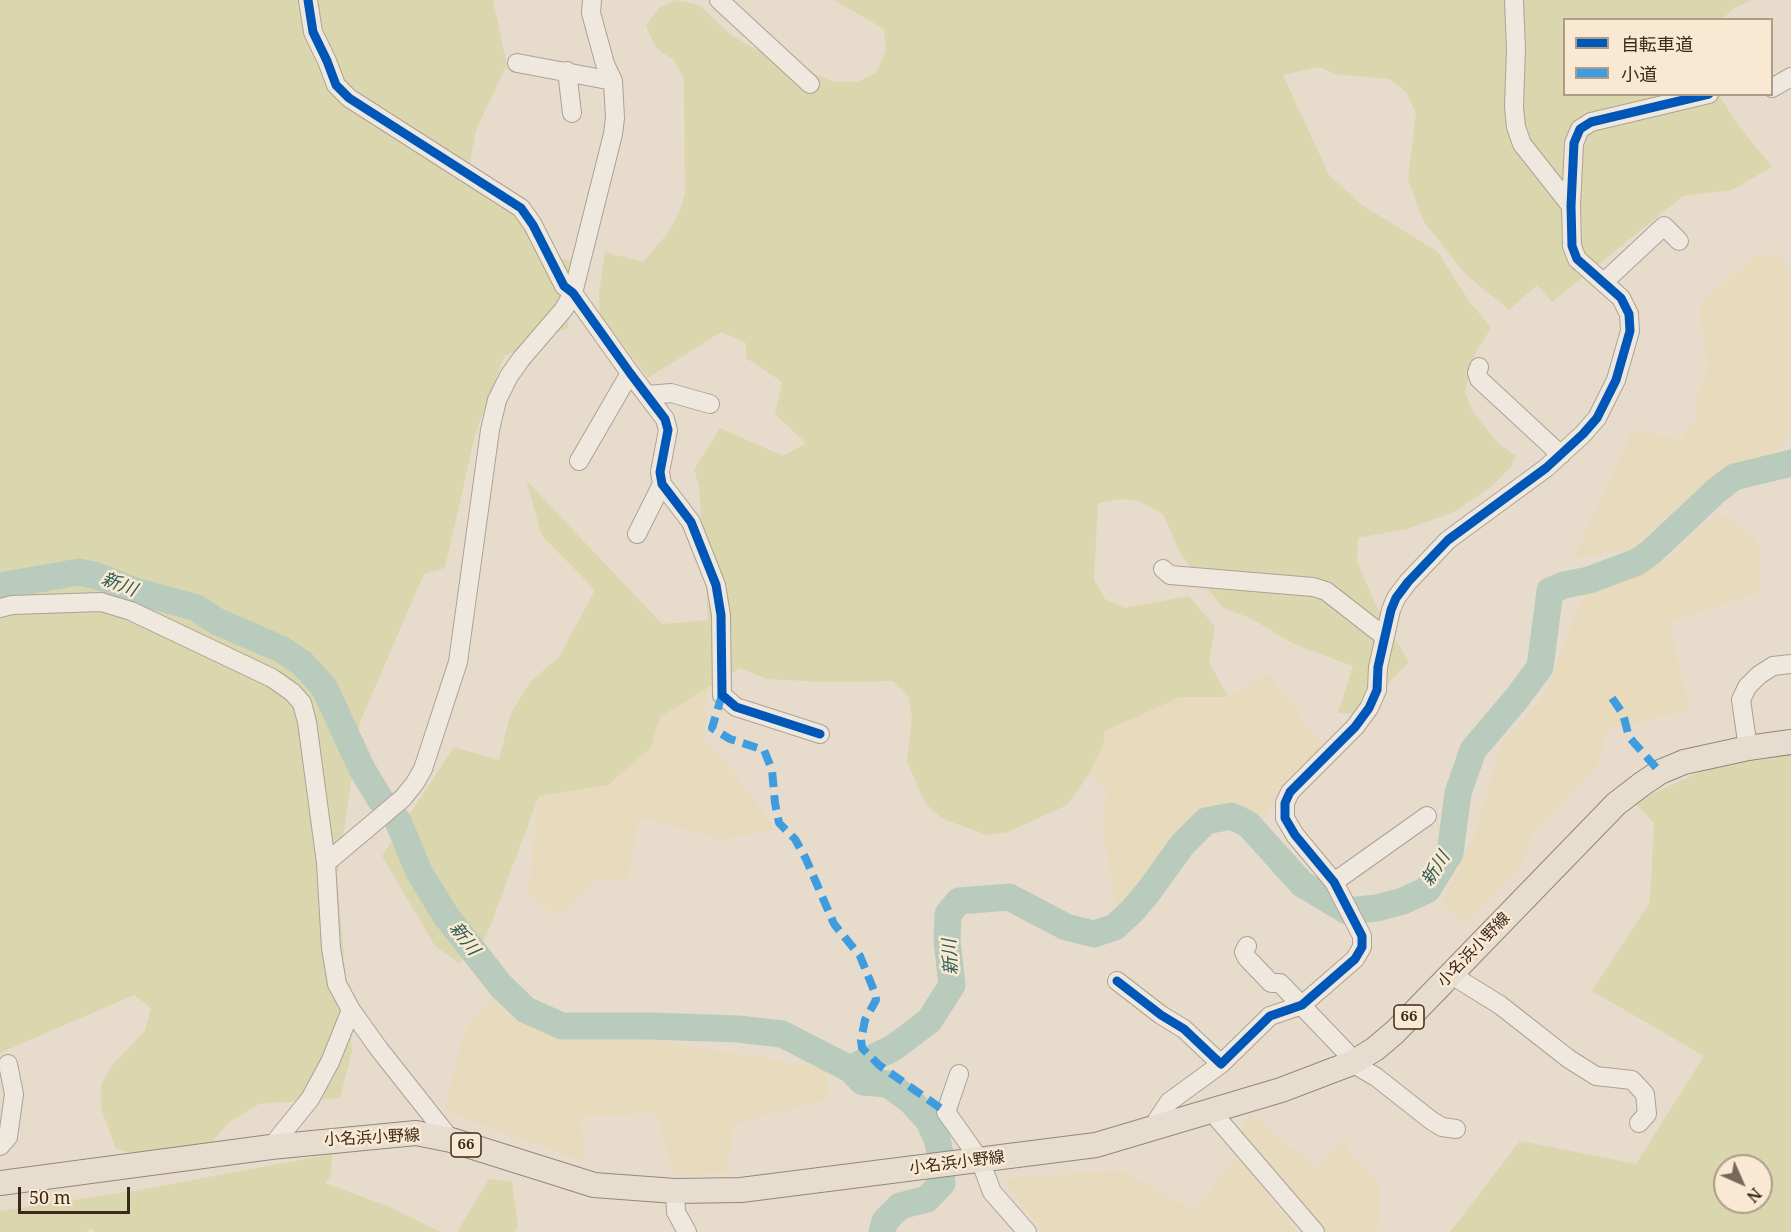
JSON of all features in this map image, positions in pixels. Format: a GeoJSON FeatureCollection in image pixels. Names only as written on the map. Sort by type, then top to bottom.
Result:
{"type":"FeatureCollection","features":[{"type":"Feature","properties":{"kind":"main road","name":"小名浜小野線"},"geometry":{"type":"LineString","coordinates":[[0,1184],[271,1147],[416,1133],[451,1140],[594,1185],[675,1191],[741,1190],[1096,1145],[1281,1090],[1352,1063],[1375,1049],[1395,1032],[1616,804],[1642,784],[1660,772],[1684,762],[1748,748],[1791,742]]}},
{"type":"Feature","properties":{"kind":"street"},"geometry":{"type":"LineString","coordinates":[[308,0],[313,32],[336,85],[349,98],[521,208],[533,225],[564,286],[573,293],[665,419],[668,430],[660,472],[662,484],[691,522],[716,585],[721,615],[722,695],[736,707],[820,734]]}},
{"type":"Feature","properties":{"kind":"street"},"geometry":{"type":"LineString","coordinates":[[326,863],[396,803],[416,783],[423,769],[458,662],[490,430],[497,400],[521,359],[564,309],[573,293],[615,118],[613,81],[605,64],[591,13],[592,0]]}},
{"type":"Feature","properties":{"kind":"street"},"geometry":{"type":"LineString","coordinates":[[719,0],[810,84]]}},
{"type":"Feature","properties":{"kind":"street"},"geometry":{"type":"LineString","coordinates":[[1514,0],[1516,127],[1522,144],[1571,206]]}},
{"type":"Feature","properties":{"kind":"street"},"geometry":{"type":"LineString","coordinates":[[517,63],[613,81]]}},
{"type":"Feature","properties":{"kind":"street"},"geometry":{"type":"LineString","coordinates":[[567,72],[572,113]]}},
{"type":"Feature","properties":{"kind":"street"},"geometry":{"type":"LineString","coordinates":[[1773,87],[1791,77]]}},
{"type":"Feature","properties":{"kind":"street"},"geometry":{"type":"LineString","coordinates":[[1152,1128],[1169,1102],[1221,1064],[1270,1016],[1302,1005],[1354,959],[1362,946],[1362,936],[1336,887],[1295,835],[1285,818],[1285,803],[1290,792],[1355,727],[1369,708],[1377,690],[1378,667],[1390,610],[1396,598],[1448,540],[1561,455],[1583,434],[1597,418],[1616,380],[1630,331],[1629,314],[1621,298],[1577,259],[1572,246],[1574,143],[1580,129],[1591,122],[1701,96]]}},
{"type":"Feature","properties":{"kind":"street"},"geometry":{"type":"LineString","coordinates":[[1604,282],[1664,226],[1678,241]]}},
{"type":"Feature","properties":{"kind":"street"},"geometry":{"type":"LineString","coordinates":[[1479,367],[1477,373],[1479,379],[1561,455]]}},
{"type":"Feature","properties":{"kind":"street"},"geometry":{"type":"LineString","coordinates":[[579,461],[630,373]]}},
{"type":"Feature","properties":{"kind":"street"},"geometry":{"type":"LineString","coordinates":[[648,395],[672,393],[710,404]]}},
{"type":"Feature","properties":{"kind":"street"},"geometry":{"type":"LineString","coordinates":[[637,534],[662,484]]}},
{"type":"Feature","properties":{"kind":"street"},"geometry":{"type":"LineString","coordinates":[[1163,569],[1170,575],[1314,587],[1326,591],[1385,637]]}},
{"type":"Feature","properties":{"kind":"street"},"geometry":{"type":"LineString","coordinates":[[0,608],[23,605],[101,603],[131,611],[272,678],[292,692],[302,703],[308,722],[326,863],[333,960],[337,984],[351,1010],[378,1049],[451,1140]]}},
{"type":"Feature","properties":{"kind":"street"},"geometry":{"type":"LineString","coordinates":[[1748,748],[1741,700],[1747,687],[1773,666],[1791,664]]}},
{"type":"Feature","properties":{"kind":"street"},"geometry":{"type":"LineString","coordinates":[[1336,887],[1427,816]]}},
{"type":"Feature","properties":{"kind":"street"},"geometry":{"type":"LineString","coordinates":[[1247,946],[1244,952],[1247,958],[1270,983],[1280,983],[1346,1053],[1352,1063],[1376,1077],[1432,1121],[1456,1129]]}},
{"type":"Feature","properties":{"kind":"street"},"geometry":{"type":"LineString","coordinates":[[1450,974],[1500,1005],[1569,1059],[1596,1076],[1632,1080],[1644,1094],[1647,1114],[1639,1123]]}},
{"type":"Feature","properties":{"kind":"street"},"geometry":{"type":"LineString","coordinates":[[1117,981],[1184,1029],[1221,1064]]}},
{"type":"Feature","properties":{"kind":"street"},"geometry":{"type":"LineString","coordinates":[[271,1147],[310,1099],[330,1062],[351,1010]]}},
{"type":"Feature","properties":{"kind":"street"},"geometry":{"type":"LineString","coordinates":[[0,1146],[8,1137],[14,1094],[8,1064]]}},
{"type":"Feature","properties":{"kind":"street"},"geometry":{"type":"LineString","coordinates":[[959,1074],[946,1112],[980,1160],[992,1192],[1027,1232]]}},
{"type":"Feature","properties":{"kind":"street"},"geometry":{"type":"LineString","coordinates":[[1211,1111],[1315,1232]]}},
{"type":"Feature","properties":{"kind":"street"},"geometry":{"type":"LineString","coordinates":[[675,1191],[676,1212],[687,1232]]}},
{"type":"Feature","properties":{"kind":"shaded area"},"geometry":{"type":"Polygon","coordinates":[[[0,0],[493,0],[507,65],[476,130],[467,177],[526,224],[542,258],[571,260],[568,328],[504,356],[475,435],[445,568],[424,574],[360,722],[337,876],[352,1051],[340,1098],[259,1104],[228,1123],[211,1144],[140,1155],[116,1149],[101,1108],[101,1085],[111,1066],[145,1031],[151,1008],[134,995],[0,1053],[0,0]]]}},
{"type":"Feature","properties":{"kind":"shaded area"},"geometry":{"type":"Polygon","coordinates":[[[676,0],[699,5],[731,35],[770,57],[835,82],[857,82],[876,73],[886,51],[884,29],[834,0],[1752,0],[1734,8],[1723,18],[1563,18],[1563,96],[1720,96],[1738,125],[1772,167],[1732,190],[1683,196],[1552,302],[1537,285],[1509,310],[1465,274],[1424,222],[1408,180],[1416,113],[1406,92],[1389,79],[1335,74],[1319,67],[1283,75],[1329,175],[1362,205],[1438,252],[1469,301],[1491,328],[1475,354],[1465,392],[1473,412],[1498,443],[1516,456],[1511,467],[1492,486],[1454,512],[1407,529],[1358,538],[1357,561],[1375,604],[1409,662],[1358,714],[1338,713],[1353,666],[1296,645],[1250,618],[1223,608],[1181,555],[1163,514],[1138,501],[1120,499],[1098,503],[1094,580],[1105,599],[1125,608],[1189,596],[1215,627],[1209,662],[1228,697],[1180,697],[1105,731],[1103,744],[1090,773],[1067,805],[1008,832],[987,835],[943,819],[925,803],[907,761],[912,718],[908,696],[893,681],[824,682],[767,679],[740,668],[660,717],[651,747],[608,785],[539,796],[486,937],[459,963],[435,946],[382,856],[454,747],[499,760],[510,715],[531,681],[559,657],[595,590],[542,536],[526,480],[662,624],[708,620],[699,485],[694,470],[720,428],[783,456],[806,443],[775,414],[782,382],[746,358],[746,343],[721,332],[648,378],[600,318],[599,294],[605,252],[643,262],[667,234],[678,215],[685,194],[684,79],[674,60],[656,48],[646,26],[659,8],[676,0]]]}},
{"type":"Feature","properties":{"kind":"shaded area"},"geometry":{"type":"Polygon","coordinates":[[[1780,254],[1791,275],[1791,433],[1773,456],[1718,471],[1632,549],[1574,558],[1633,429],[1680,440],[1698,419],[1697,393],[1708,370],[1699,307],[1753,256],[1780,254]]]}},
{"type":"Feature","properties":{"kind":"shaded area"},"geometry":{"type":"Polygon","coordinates":[[[1719,512],[1758,540],[1760,592],[1669,623],[1690,709],[1608,730],[1597,766],[1534,832],[1517,874],[1465,922],[1441,904],[1475,835],[1501,744],[1546,692],[1584,592],[1668,559],[1719,512]]]}},
{"type":"Feature","properties":{"kind":"shaded area"},"geometry":{"type":"Polygon","coordinates":[[[1268,673],[1322,746],[1283,782],[1265,819],[1218,803],[1184,826],[1117,915],[1102,824],[1107,790],[1090,773],[1103,744],[1105,731],[1180,697],[1228,697],[1268,673]]]}},
{"type":"Feature","properties":{"kind":"shaded area"},"geometry":{"type":"Polygon","coordinates":[[[707,688],[704,740],[750,792],[774,830],[720,839],[639,817],[628,879],[595,878],[559,917],[528,894],[539,796],[608,785],[651,747],[660,717],[707,688]]]}},
{"type":"Feature","properties":{"kind":"shaded area"},"geometry":{"type":"Polygon","coordinates":[[[1791,756],[1791,1232],[1450,1232],[1520,1141],[1636,1164],[1704,1056],[1592,991],[1650,902],[1654,823],[1634,802],[1713,766],[1791,756]]]}},
{"type":"Feature","properties":{"kind":"shaded area"},"geometry":{"type":"Polygon","coordinates":[[[492,995],[513,1018],[826,1068],[829,1099],[734,1124],[727,1173],[675,1175],[656,1113],[580,1117],[585,1162],[444,1111],[463,1034],[492,995]]]}},
{"type":"Feature","properties":{"kind":"shaded area"},"geometry":{"type":"Polygon","coordinates":[[[1250,1115],[1317,1168],[1342,1141],[1381,1186],[1377,1232],[1325,1232],[1239,1133],[1250,1115]]]}},
{"type":"Feature","properties":{"kind":"shaded area"},"geometry":{"type":"Polygon","coordinates":[[[332,1154],[331,1177],[325,1183],[390,1207],[441,1232],[95,1232],[92,1228],[87,1232],[0,1232],[0,1211],[139,1190],[332,1154]]]}},
{"type":"Feature","properties":{"kind":"shaded area"},"geometry":{"type":"Polygon","coordinates":[[[1237,1155],[1297,1232],[1042,1232],[1003,1179],[1120,1170],[1195,1211],[1237,1155]]]}},
{"type":"Feature","properties":{"kind":"shaded area"},"geometry":{"type":"Polygon","coordinates":[[[489,1179],[512,1182],[518,1226],[515,1232],[457,1232],[489,1179]]]}},
{"type":"Feature","properties":{"kind":"waterway","name":"新川"},"geometry":{"type":"LineString","coordinates":[[850,1069],[893,1048],[929,1021],[952,985],[947,940],[948,914],[959,901],[1009,897],[1066,927],[1094,934],[1115,927],[1133,910],[1182,845],[1206,821],[1231,816],[1248,824],[1302,884],[1347,911],[1377,908],[1403,901],[1427,890],[1450,853],[1458,793],[1473,750],[1540,667],[1550,591],[1564,585],[1589,580],[1637,562],[1734,477],[1791,463]]}},
{"type":"Feature","properties":{"kind":"waterway","name":"新川"},"geometry":{"type":"LineString","coordinates":[[0,586],[79,572],[97,576],[135,591],[197,608],[216,621],[283,650],[303,664],[324,687],[362,769],[380,799],[398,821],[419,872],[446,916],[501,986],[526,1010],[562,1026],[738,1029],[782,1034],[850,1069],[863,1082],[888,1084],[910,1100],[929,1121],[937,1139],[942,1183],[927,1199],[900,1206],[885,1221],[882,1232]]}},
{"type":"Feature","properties":{"kind":"marked path"},"geometry":{"type":"LineString","coordinates":[[722,695],[712,728],[730,739],[764,750],[772,770],[779,823],[795,839],[834,924],[860,956],[875,993],[876,1000],[865,1020],[861,1040],[862,1048],[879,1065],[946,1112]]}},
{"type":"Feature","properties":{"kind":"marked path"},"geometry":{"type":"LineString","coordinates":[[1612,698],[1623,714],[1629,737],[1660,772]]}},
{"type":"Feature","properties":{"kind":"cycle path"},"geometry":{"type":"LineString","coordinates":[[308,0],[313,32],[336,85],[349,98],[521,208],[533,225],[564,286],[573,293],[665,419],[668,430],[660,472],[662,484],[691,522],[716,585],[721,615],[722,695],[736,707],[820,734]]}},
{"type":"Feature","properties":{"kind":"cycle path"},"geometry":{"type":"LineString","coordinates":[[1117,981],[1161,1015],[1184,1029],[1221,1064],[1270,1016],[1302,1005],[1355,959],[1362,947],[1362,936],[1334,882],[1295,835],[1285,818],[1285,803],[1290,792],[1355,727],[1369,708],[1377,690],[1378,667],[1391,610],[1396,598],[1408,582],[1448,540],[1546,468],[1583,434],[1597,418],[1616,380],[1630,331],[1629,314],[1621,298],[1577,259],[1572,246],[1574,143],[1580,129],[1591,122],[1701,96]]}}]}
